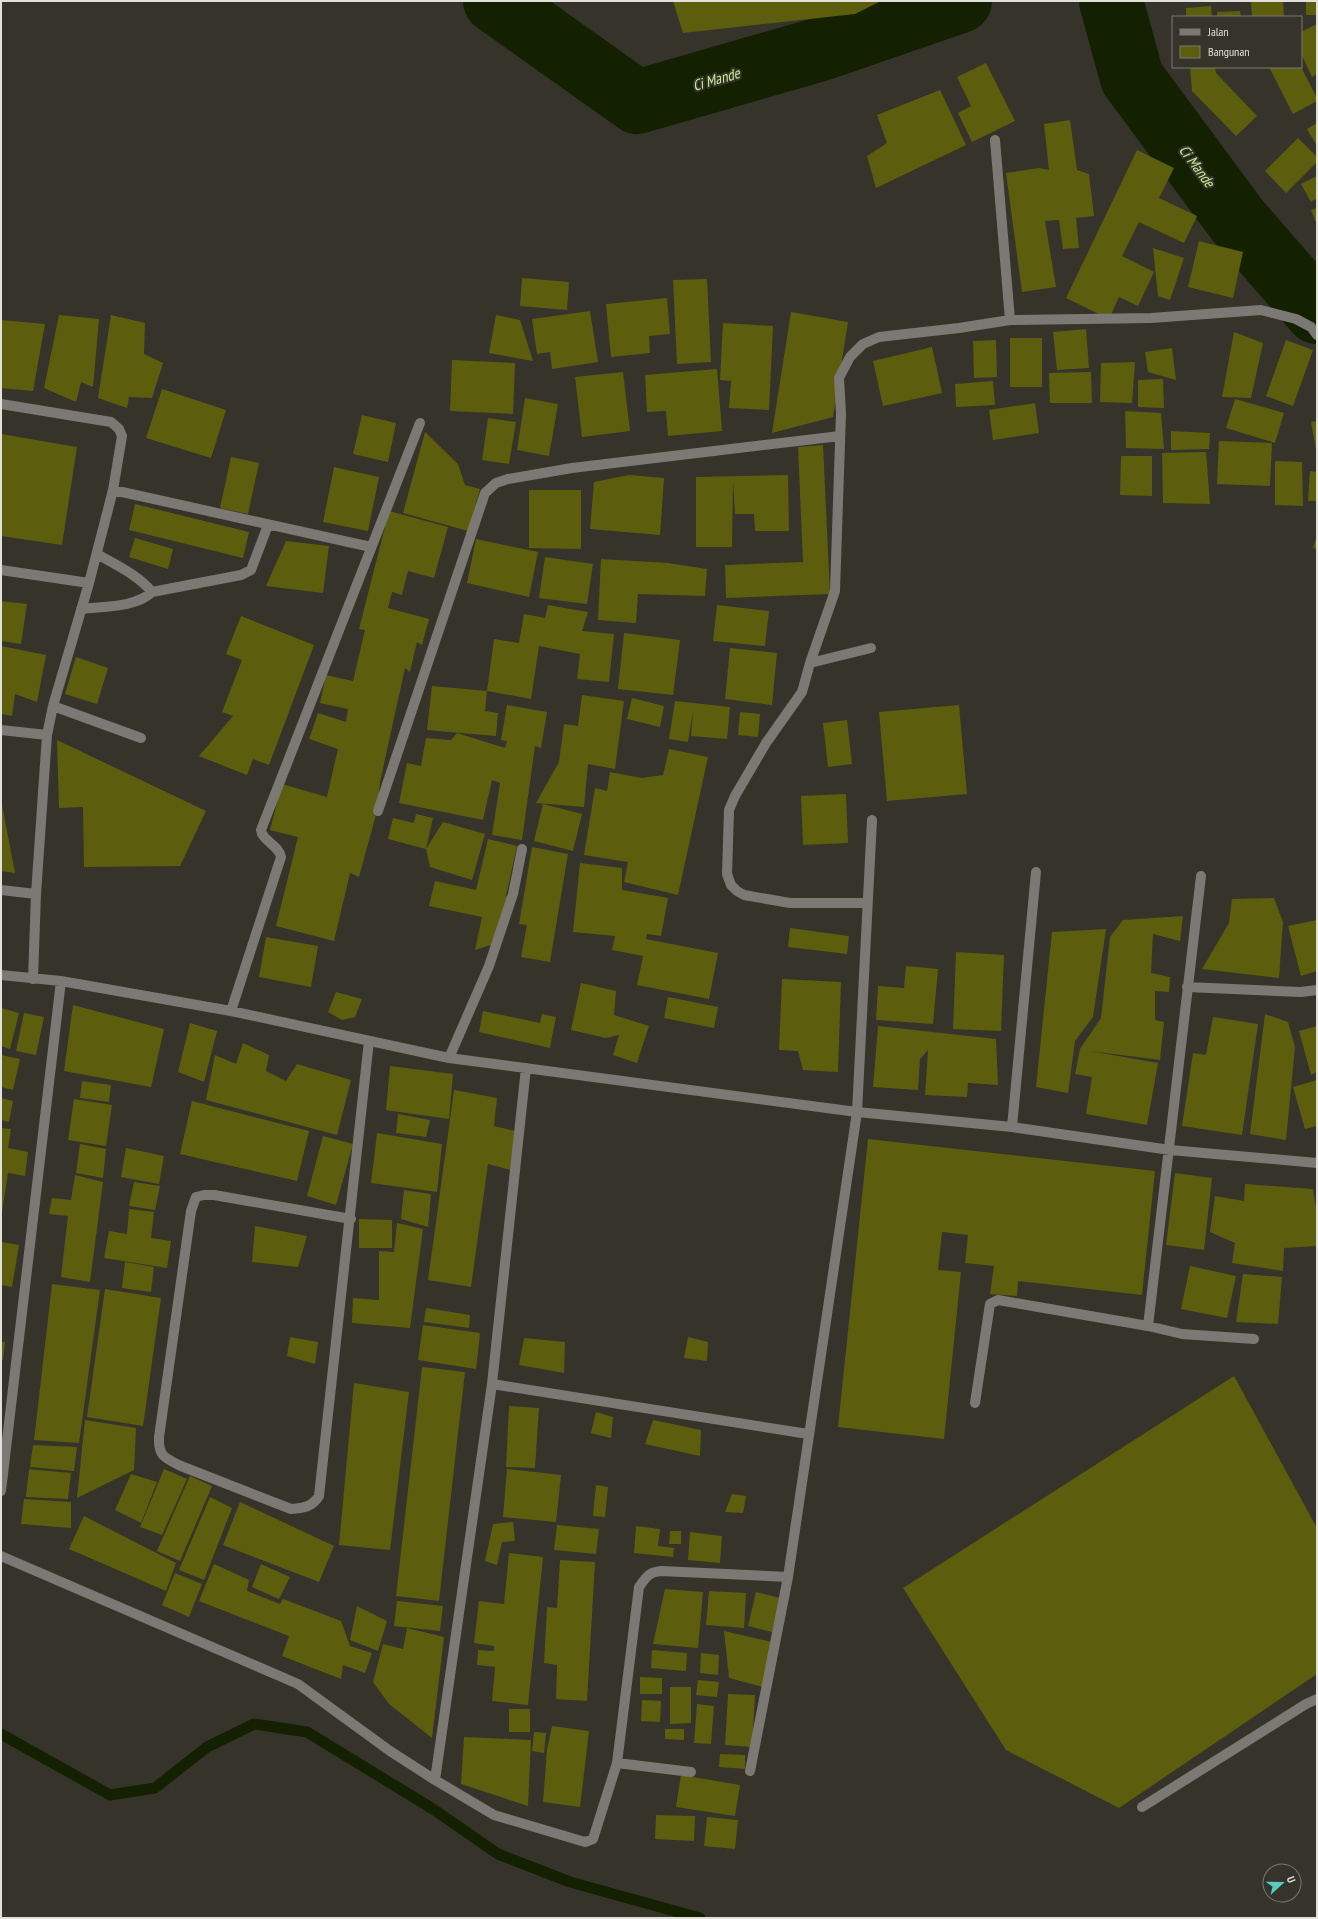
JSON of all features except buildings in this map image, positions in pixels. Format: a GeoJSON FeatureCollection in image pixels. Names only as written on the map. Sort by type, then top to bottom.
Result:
{"type":"FeatureCollection","features":[{"type":"Feature","properties":{"kind":"street"},"geometry":{"type":"LineString","coordinates":[[995,140],[1010,320]]}},
{"type":"Feature","properties":{"kind":"street"},"geometry":{"type":"LineString","coordinates":[[867,903],[790,903],[744,895],[731,885],[728,874],[730,810],[735,796],[766,743],[802,692],[835,591],[840,436],[839,378],[850,358],[863,344],[878,337],[959,328],[1010,320],[1151,318],[1261,310],[1296,319],[1311,327],[1317,335]]}},
{"type":"Feature","properties":{"kind":"street"},"geometry":{"type":"LineString","coordinates":[[1,404],[110,422],[119,429],[122,436],[113,490],[97,554],[53,706],[47,735],[36,894],[33,979]]}},
{"type":"Feature","properties":{"kind":"street"},"geometry":{"type":"LineString","coordinates":[[231,1011],[281,857],[279,850],[263,836],[261,830],[420,423]]}},
{"type":"Feature","properties":{"kind":"street"},"geometry":{"type":"LineString","coordinates":[[378,811],[485,493],[496,483],[508,479],[572,468],[840,436]]}},
{"type":"Feature","properties":{"kind":"street"},"geometry":{"type":"LineString","coordinates":[[113,490],[371,547]]}},
{"type":"Feature","properties":{"kind":"street"},"geometry":{"type":"LineString","coordinates":[[81,609],[135,602],[145,598],[152,592],[241,575],[251,570],[268,525]]}},
{"type":"Feature","properties":{"kind":"street"},"geometry":{"type":"LineString","coordinates":[[97,554],[144,582],[152,592]]}},
{"type":"Feature","properties":{"kind":"street"},"geometry":{"type":"LineString","coordinates":[[1,570],[89,583]]}},
{"type":"Feature","properties":{"kind":"street"},"geometry":{"type":"LineString","coordinates":[[810,664],[871,648]]}},
{"type":"Feature","properties":{"kind":"street"},"geometry":{"type":"LineString","coordinates":[[53,706],[141,738]]}},
{"type":"Feature","properties":{"kind":"street"},"geometry":{"type":"LineString","coordinates":[[1,730],[47,735]]}},
{"type":"Feature","properties":{"kind":"street"},"geometry":{"type":"LineString","coordinates":[[750,1771],[788,1577],[808,1434],[857,1112],[872,820]]}},
{"type":"Feature","properties":{"kind":"street"},"geometry":{"type":"LineString","coordinates":[[449,1058],[489,966],[513,894],[522,849]]}},
{"type":"Feature","properties":{"kind":"street"},"geometry":{"type":"LineString","coordinates":[[1012,1127],[1036,872]]}},
{"type":"Feature","properties":{"kind":"street"},"geometry":{"type":"LineString","coordinates":[[1148,1326],[1170,1150],[1187,987],[1201,876]]}},
{"type":"Feature","properties":{"kind":"street"},"geometry":{"type":"LineString","coordinates":[[1,890],[36,894]]}},
{"type":"Feature","properties":{"kind":"street"},"geometry":{"type":"LineString","coordinates":[[1,975],[61,981],[231,1011],[449,1058],[857,1112],[1012,1127],[1170,1150],[1317,1164]]}},
{"type":"Feature","properties":{"kind":"street"},"geometry":{"type":"LineString","coordinates":[[1,1491],[61,981]]}},
{"type":"Feature","properties":{"kind":"street"},"geometry":{"type":"LineString","coordinates":[[1187,987],[1301,992],[1317,990]]}},
{"type":"Feature","properties":{"kind":"street"},"geometry":{"type":"LineString","coordinates":[[351,1219],[214,1195],[196,1197],[191,1211],[159,1437],[161,1453],[166,1458],[291,1509],[304,1508],[314,1504],[319,1496],[351,1219],[370,1041]]}},
{"type":"Feature","properties":{"kind":"street"},"geometry":{"type":"LineString","coordinates":[[435,1780],[492,1384],[526,1068]]}},
{"type":"Feature","properties":{"kind":"street"},"geometry":{"type":"LineString","coordinates":[[975,1402],[990,1304],[998,1300],[1148,1326],[1182,1334],[1254,1339]]}},
{"type":"Feature","properties":{"kind":"street"},"geometry":{"type":"LineString","coordinates":[[492,1384],[808,1434]]}},
{"type":"Feature","properties":{"kind":"street"},"geometry":{"type":"LineString","coordinates":[[1,1556],[298,1684],[390,1751],[494,1815],[585,1842],[593,1839],[618,1763],[639,1587],[648,1574],[661,1571],[788,1577]]}},
{"type":"Feature","properties":{"kind":"street"},"geometry":{"type":"LineString","coordinates":[[1142,1806],[1299,1708],[1317,1699]]}},
{"type":"Feature","properties":{"kind":"street"},"geometry":{"type":"LineString","coordinates":[[618,1763],[691,1772]]}},
{"type":"Feature","properties":{"kind":"waterway","name":"Ci Mande"},"geometry":{"type":"LineString","coordinates":[[495,1],[637,102],[821,49],[960,1]]}},
{"type":"Feature","properties":{"kind":"waterway","name":"Ci Mande"},"geometry":{"type":"LineString","coordinates":[[1111,1],[1132,78],[1238,221],[1317,312]]}},
{"type":"Feature","properties":{"kind":"waterway"},"geometry":{"type":"LineString","coordinates":[[1,1734],[110,1795],[155,1788],[207,1747],[254,1724],[307,1732],[433,1809],[498,1854],[570,1882],[700,1918]]}}]}
